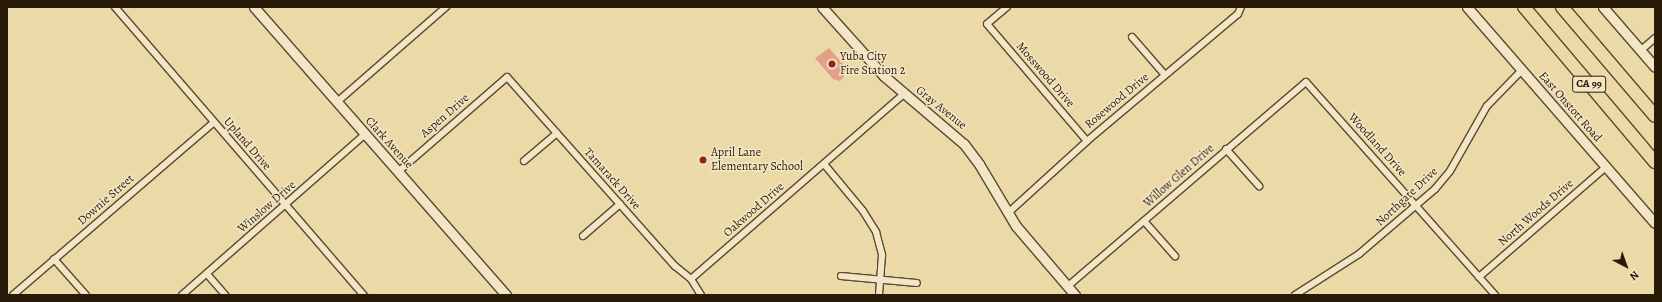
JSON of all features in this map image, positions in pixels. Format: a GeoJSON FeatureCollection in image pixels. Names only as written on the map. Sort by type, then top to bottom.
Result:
{"type":"FeatureCollection","features":[{"type":"Feature","properties":{"kind":"highway","name":"CA 99"},"geometry":{"type":"LineString","coordinates":[[1524,7],[1655,162]]}},
{"type":"Feature","properties":{"kind":"highway","name":"CA 99"},"geometry":{"type":"LineString","coordinates":[[1562,7],[1655,116]]}},
{"type":"Feature","properties":{"kind":"street","name":"Upland Drive"},"geometry":{"type":"LineString","coordinates":[[115,7],[364,295]]}},
{"type":"Feature","properties":{"kind":"street","name":"Clark Avenue"},"geometry":{"type":"LineString","coordinates":[[254,7],[506,295]]}},
{"type":"Feature","properties":{"kind":"street"},"geometry":{"type":"LineString","coordinates":[[337,102],[446,7]]}},
{"type":"Feature","properties":{"kind":"street","name":"Gray Avenue"},"geometry":{"type":"LineString","coordinates":[[822,7],[904,94],[935,116],[964,144],[979,164],[1021,233],[1075,295]]}},
{"type":"Feature","properties":{"kind":"street","name":"Mosswood Drive"},"geometry":{"type":"LineString","coordinates":[[1007,7],[987,24],[1087,141]]}},
{"type":"Feature","properties":{"kind":"street","name":"Rosewood Drive"},"geometry":{"type":"LineString","coordinates":[[1008,213],[1087,141],[1238,14],[1241,7]]}},
{"type":"Feature","properties":{"kind":"street","name":"East Onstott Road"},"geometry":{"type":"LineString","coordinates":[[1467,7],[1607,166],[1655,223]]}},
{"type":"Feature","properties":{"kind":"street"},"geometry":{"type":"LineString","coordinates":[[1603,7],[1655,67]]}},
{"type":"Feature","properties":{"kind":"street"},"geometry":{"type":"LineString","coordinates":[[1132,37],[1165,75]]}},
{"type":"Feature","properties":{"kind":"street"},"geometry":{"type":"LineString","coordinates":[[1640,51],[1655,38]]}},
{"type":"Feature","properties":{"kind":"street","name":"Northgate Drive"},"geometry":{"type":"LineString","coordinates":[[1295,295],[1359,254],[1416,206],[1450,171],[1487,106],[1522,70]]}},
{"type":"Feature","properties":{"kind":"street","name":"Tamarack Drive"},"geometry":{"type":"LineString","coordinates":[[506,77],[675,266],[691,279],[701,295]]}},
{"type":"Feature","properties":{"kind":"street","name":"Aspen Drive"},"geometry":{"type":"LineString","coordinates":[[399,171],[506,77]]}},
{"type":"Feature","properties":{"kind":"street","name":"Woodland Drive"},"geometry":{"type":"LineString","coordinates":[[1306,82],[1495,295]]}},
{"type":"Feature","properties":{"kind":"street","name":"Willow Glen Drive"},"geometry":{"type":"LineString","coordinates":[[1068,286],[1306,82]]}},
{"type":"Feature","properties":{"kind":"street","name":"Oakwood Drive"},"geometry":{"type":"LineString","coordinates":[[691,279],[904,94]]}},
{"type":"Feature","properties":{"kind":"street","name":"Downie Street"},"geometry":{"type":"LineString","coordinates":[[13,295],[214,122]]}},
{"type":"Feature","properties":{"kind":"street"},"geometry":{"type":"LineString","coordinates":[[524,161],[557,133]]}},
{"type":"Feature","properties":{"kind":"street","name":"Winslow Drive"},"geometry":{"type":"LineString","coordinates":[[182,295],[286,206],[365,134]]}},
{"type":"Feature","properties":{"kind":"street"},"geometry":{"type":"LineString","coordinates":[[1226,149],[1259,186]]}},
{"type":"Feature","properties":{"kind":"street"},"geometry":{"type":"LineString","coordinates":[[824,164],[863,211],[876,232],[882,256],[882,280],[879,295]]}},
{"type":"Feature","properties":{"kind":"street","name":"North Woods Drive"},"geometry":{"type":"LineString","coordinates":[[1479,277],[1607,166]]}},
{"type":"Feature","properties":{"kind":"street"},"geometry":{"type":"LineString","coordinates":[[584,236],[620,204]]}},
{"type":"Feature","properties":{"kind":"street"},"geometry":{"type":"LineString","coordinates":[[1144,221],[1175,256]]}},
{"type":"Feature","properties":{"kind":"street"},"geometry":{"type":"LineString","coordinates":[[54,259],[86,295]]}},
{"type":"Feature","properties":{"kind":"street"},"geometry":{"type":"LineString","coordinates":[[207,274],[225,295]]}},
{"type":"Feature","properties":{"kind":"street"},"geometry":{"type":"LineString","coordinates":[[840,276],[917,283]]}},
{"type":"Feature","properties":{"kind":"building","name":"Yuba City Fire Station 2"},"geometry":{"type":"Polygon","coordinates":[[[829,48],[849,71],[840,81],[833,79],[815,58],[829,48]]]}},
{"type":"Feature","properties":{"kind":"place","name":"Yuba City Fire Station 2"},"geometry":{"type":"Point","coordinates":[832,64]}},
{"type":"Feature","properties":{"kind":"place","name":"April Lane Elementary School"},"geometry":{"type":"Point","coordinates":[703,160]}}]}
